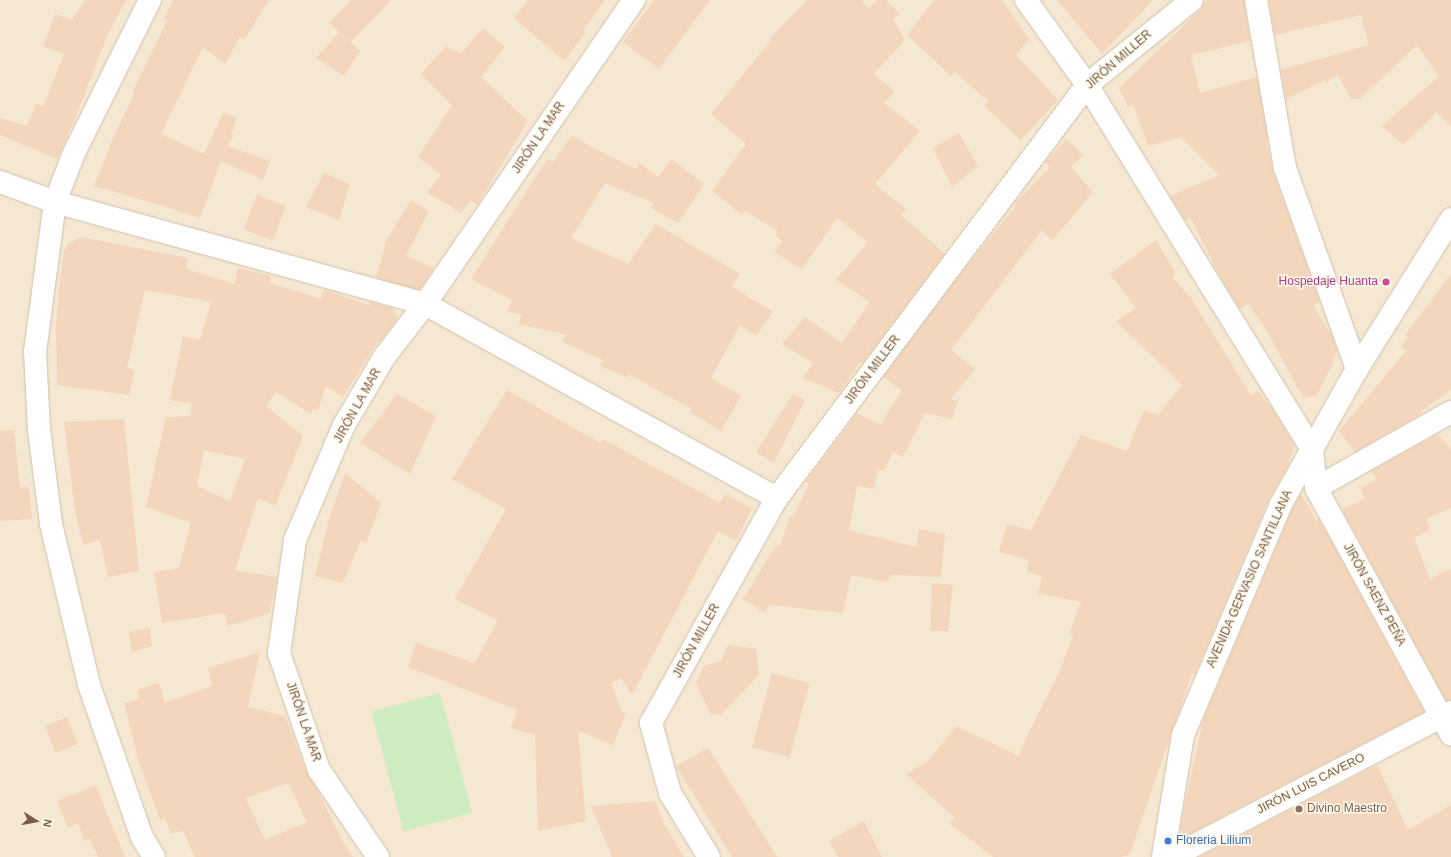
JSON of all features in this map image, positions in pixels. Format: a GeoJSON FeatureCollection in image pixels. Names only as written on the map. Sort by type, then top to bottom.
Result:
{"type":"FeatureCollection","features":[{"type":"Feature","properties":{"kind":"street"},"geometry":{"type":"LineString","coordinates":[[150,0],[74,153],[55,202],[35,351],[39,430],[51,524],[89,685],[142,837],[154,857]]}},
{"type":"Feature","properties":{"kind":"street","name":"JIRÓN LA MAR"},"geometry":{"type":"LineString","coordinates":[[378,857],[319,770],[279,653],[295,540],[344,425],[385,356],[425,304],[634,0]]}},
{"type":"Feature","properties":{"kind":"street"},"geometry":{"type":"LineString","coordinates":[[1026,0],[1087,85],[1312,450]]}},
{"type":"Feature","properties":{"kind":"street","name":"JIRÓN MILLER"},"geometry":{"type":"LineString","coordinates":[[709,857],[670,793],[651,723],[777,498],[1087,85],[1192,0]]}},
{"type":"Feature","properties":{"kind":"street"},"geometry":{"type":"LineString","coordinates":[[1256,0],[1285,168],[1357,369]]}},
{"type":"Feature","properties":{"kind":"street"},"geometry":{"type":"LineString","coordinates":[[0,182],[55,202],[425,304],[777,498]]}},
{"type":"Feature","properties":{"kind":"street","name":"AVENIDA GERVASIO SANTILLANA"},"geometry":{"type":"LineString","coordinates":[[1163,857],[1183,735],[1281,504],[1357,369],[1451,219]]}},
{"type":"Feature","properties":{"kind":"street"},"geometry":{"type":"LineString","coordinates":[[1316,488],[1451,412]]}},
{"type":"Feature","properties":{"kind":"street","name":"JIRÓN SAENZ PEÑA"},"geometry":{"type":"LineString","coordinates":[[1312,450],[1316,488],[1448,721]]}},
{"type":"Feature","properties":{"kind":"street","name":"JIRÓN LUIS CAVERO"},"geometry":{"type":"LineString","coordinates":[[1172,857],[1448,721]]}},
{"type":"Feature","properties":{"kind":"shaded area"},"geometry":{"type":"Polygon","coordinates":[[[0,0],[1451,0],[1451,857],[0,857],[0,0]]]}},
{"type":"Feature","properties":{"kind":"green space"},"geometry":{"type":"Polygon","coordinates":[[[440,693],[472,813],[404,831],[371,711],[440,693]]]}},
{"type":"Feature","properties":{"kind":"building"},"geometry":{"type":"Polygon","coordinates":[[[85,0],[126,0],[107,36],[75,119],[57,159],[0,135],[0,118],[27,126],[36,103],[43,107],[64,54],[43,46],[55,14],[72,20],[85,0]]]}},
{"type":"Feature","properties":{"kind":"building"},"geometry":{"type":"Polygon","coordinates":[[[173,0],[269,0],[244,40],[240,37],[225,64],[203,47],[161,134],[204,154],[223,113],[237,118],[231,135],[233,136],[228,146],[270,161],[263,180],[221,161],[200,218],[94,186],[113,138],[134,94],[132,93],[167,21],[164,18],[173,0]]]}},
{"type":"Feature","properties":{"kind":"building"},"geometry":{"type":"Polygon","coordinates":[[[351,0],[391,0],[351,42],[329,23],[351,0]]]}},
{"type":"Feature","properties":{"kind":"building"},"geometry":{"type":"Polygon","coordinates":[[[528,0],[605,0],[583,30],[586,32],[564,61],[514,18],[528,0]]]}},
{"type":"Feature","properties":{"kind":"building"},"geometry":{"type":"Polygon","coordinates":[[[654,0],[710,0],[659,69],[623,42],[654,0]]]}},
{"type":"Feature","properties":{"kind":"building"},"geometry":{"type":"Polygon","coordinates":[[[807,0],[861,0],[869,8],[877,0],[886,0],[900,14],[893,19],[905,40],[874,74],[895,92],[884,103],[920,131],[875,184],[906,209],[901,215],[945,254],[863,363],[860,362],[839,393],[803,378],[813,363],[782,344],[805,317],[842,343],[870,302],[836,280],[868,242],[837,218],[802,269],[774,252],[783,241],[775,235],[778,231],[745,211],[742,215],[712,191],[746,144],[711,114],[772,39],[770,38],[807,0]]]}},
{"type":"Feature","properties":{"kind":"building"},"geometry":{"type":"Polygon","coordinates":[[[934,0],[1002,0],[1029,39],[1016,55],[1058,100],[1021,140],[984,106],[988,101],[955,72],[951,76],[907,35],[934,0]]]}},
{"type":"Feature","properties":{"kind":"building"},"geometry":{"type":"Polygon","coordinates":[[[1057,0],[1153,0],[1102,54],[1057,0]]]}},
{"type":"Feature","properties":{"kind":"building"},"geometry":{"type":"Polygon","coordinates":[[[1207,0],[1244,0],[1250,41],[1191,55],[1200,93],[1257,77],[1268,140],[1266,141],[1273,172],[1320,302],[1313,305],[1332,336],[1337,350],[1332,361],[1334,362],[1317,395],[1303,398],[1267,331],[1248,304],[1240,309],[1224,284],[1190,217],[1185,220],[1170,196],[1219,175],[1181,137],[1148,146],[1133,105],[1128,107],[1119,88],[1200,10],[1207,0]]]}},
{"type":"Feature","properties":{"kind":"building"},"geometry":{"type":"Polygon","coordinates":[[[1269,0],[1451,0],[1451,127],[1437,112],[1403,145],[1382,126],[1439,76],[1417,45],[1360,99],[1351,99],[1338,75],[1326,83],[1325,80],[1286,99],[1281,70],[1369,45],[1361,15],[1275,35],[1269,0]]]}},
{"type":"Feature","properties":{"kind":"building"},"geometry":{"type":"Polygon","coordinates":[[[483,28],[505,47],[481,77],[528,121],[477,205],[471,200],[461,213],[427,192],[441,175],[418,157],[452,105],[421,74],[446,46],[461,54],[483,28]]]}},
{"type":"Feature","properties":{"kind":"building"},"geometry":{"type":"Polygon","coordinates":[[[339,32],[360,51],[344,76],[316,58],[339,32]]]}},
{"type":"Feature","properties":{"kind":"building"},"geometry":{"type":"Polygon","coordinates":[[[959,133],[978,166],[952,187],[933,148],[959,133]]]}},
{"type":"Feature","properties":{"kind":"building"},"geometry":{"type":"Polygon","coordinates":[[[572,135],[586,144],[636,169],[639,163],[658,177],[672,159],[704,184],[678,223],[651,208],[654,203],[605,183],[571,238],[628,264],[656,224],[740,274],[731,286],[773,312],[756,336],[740,325],[711,378],[741,396],[721,431],[690,412],[692,409],[628,374],[626,377],[599,366],[603,360],[562,342],[567,335],[518,324],[522,314],[507,312],[512,300],[471,279],[538,173],[548,159],[553,162],[572,135]]]}},
{"type":"Feature","properties":{"kind":"building"},"geometry":{"type":"Polygon","coordinates":[[[1066,139],[1083,155],[1071,167],[1093,192],[1052,241],[1042,230],[951,350],[975,369],[951,399],[958,401],[952,419],[925,413],[903,457],[893,452],[884,471],[878,469],[874,489],[857,486],[849,530],[916,547],[919,529],[945,534],[941,577],[890,575],[888,582],[851,575],[843,613],[769,605],[765,613],[743,599],[776,545],[780,546],[790,516],[793,517],[809,484],[805,482],[857,413],[880,425],[902,390],[883,377],[963,270],[1016,206],[1014,204],[1050,167],[1045,162],[1066,139]]]}},
{"type":"Feature","properties":{"kind":"building"},"geometry":{"type":"Polygon","coordinates":[[[324,173],[350,184],[339,220],[306,207],[324,173]]]}},
{"type":"Feature","properties":{"kind":"building"},"geometry":{"type":"Polygon","coordinates":[[[257,195],[286,206],[273,241],[244,230],[257,195]]]}},
{"type":"Feature","properties":{"kind":"building"},"geometry":{"type":"Polygon","coordinates":[[[411,200],[429,211],[406,256],[434,268],[420,290],[376,278],[386,241],[411,200]]]}},
{"type":"Feature","properties":{"kind":"building"},"geometry":{"type":"Polygon","coordinates":[[[81,237],[188,258],[186,269],[235,284],[238,268],[271,276],[270,283],[321,299],[324,290],[369,305],[370,302],[393,308],[398,318],[380,342],[378,341],[343,397],[326,386],[318,410],[313,409],[311,414],[276,392],[266,406],[303,436],[275,506],[258,498],[235,570],[277,577],[269,614],[227,626],[225,613],[162,623],[154,572],[179,568],[191,523],[146,507],[166,417],[191,416],[191,403],[170,400],[183,336],[200,340],[211,302],[145,290],[127,368],[135,371],[129,395],[57,385],[56,325],[60,278],[64,252],[68,244],[81,237]],[[204,450],[197,486],[230,501],[245,459],[204,450]]]}},
{"type":"Feature","properties":{"kind":"building"},"geometry":{"type":"Polygon","coordinates":[[[1156,240],[1176,274],[1172,277],[1191,298],[1251,395],[1258,391],[1275,413],[1295,446],[1287,468],[1269,499],[1195,674],[1192,673],[1130,854],[1121,857],[993,857],[949,823],[955,818],[906,774],[929,760],[956,726],[1019,756],[1028,734],[1059,673],[1073,636],[1069,634],[1081,602],[1038,593],[1042,576],[1027,572],[1029,560],[999,552],[1007,524],[1031,530],[1081,435],[1127,451],[1144,410],[1158,415],[1182,385],[1116,321],[1136,308],[1110,274],[1156,240]]]}},
{"type":"Feature","properties":{"kind":"building"},"geometry":{"type":"Polygon","coordinates":[[[1451,274],[1451,390],[1420,412],[1421,414],[1355,452],[1339,431],[1406,351],[1401,347],[1408,338],[1405,335],[1451,274]]]}},
{"type":"Feature","properties":{"kind":"building"},"geometry":{"type":"Polygon","coordinates":[[[507,390],[600,443],[603,439],[720,503],[725,494],[752,508],[736,541],[718,531],[632,695],[621,678],[611,683],[622,712],[626,713],[613,745],[578,731],[586,821],[538,831],[535,735],[511,728],[517,710],[408,667],[416,643],[475,663],[498,620],[455,599],[506,509],[452,479],[507,390]]]}},
{"type":"Feature","properties":{"kind":"building"},"geometry":{"type":"Polygon","coordinates":[[[397,394],[436,416],[410,474],[360,443],[397,394]]]}},
{"type":"Feature","properties":{"kind":"building"},"geometry":{"type":"Polygon","coordinates":[[[793,394],[805,400],[774,463],[756,452],[793,394]]]}},
{"type":"Feature","properties":{"kind":"building"},"geometry":{"type":"Polygon","coordinates":[[[124,419],[139,571],[108,577],[100,540],[83,545],[75,511],[64,422],[124,419]]]}},
{"type":"Feature","properties":{"kind":"building"},"geometry":{"type":"Polygon","coordinates":[[[14,430],[20,488],[29,487],[32,519],[0,521],[0,431],[14,430]]]}},
{"type":"Feature","properties":{"kind":"building"},"geometry":{"type":"Polygon","coordinates":[[[1438,434],[1451,449],[1451,508],[1426,519],[1430,530],[1414,538],[1430,579],[1451,569],[1451,700],[1446,701],[1342,509],[1365,499],[1360,488],[1377,479],[1371,471],[1438,434]]]}},
{"type":"Feature","properties":{"kind":"building"},"geometry":{"type":"Polygon","coordinates":[[[345,473],[381,503],[366,543],[361,540],[343,583],[315,576],[329,519],[345,473]]]}},
{"type":"Feature","properties":{"kind":"building"},"geometry":{"type":"Polygon","coordinates":[[[1301,494],[1316,520],[1319,519],[1424,712],[1185,836],[1180,829],[1203,720],[1292,510],[1301,494]]]}},
{"type":"Feature","properties":{"kind":"building"},"geometry":{"type":"Polygon","coordinates":[[[932,583],[953,585],[948,631],[930,631],[932,583]]]}},
{"type":"Feature","properties":{"kind":"building"},"geometry":{"type":"Polygon","coordinates":[[[150,628],[152,646],[132,652],[129,632],[150,628]]]}},
{"type":"Feature","properties":{"kind":"building"},"geometry":{"type":"Polygon","coordinates":[[[728,645],[756,649],[759,675],[721,715],[710,713],[696,683],[704,666],[721,661],[728,645]]]}},
{"type":"Feature","properties":{"kind":"building"},"geometry":{"type":"Polygon","coordinates":[[[260,652],[248,707],[285,716],[307,774],[319,792],[341,839],[353,857],[195,857],[183,831],[171,834],[165,818],[160,820],[138,760],[124,703],[139,699],[137,690],[159,683],[165,703],[212,686],[208,668],[260,652]],[[288,783],[246,798],[265,840],[307,822],[288,783]]]}},
{"type":"Feature","properties":{"kind":"building"},"geometry":{"type":"Polygon","coordinates":[[[772,673],[810,683],[790,757],[752,747],[772,673]]]}},
{"type":"Feature","properties":{"kind":"building"},"geometry":{"type":"Polygon","coordinates":[[[67,717],[78,744],[56,753],[45,726],[67,717]]]}},
{"type":"Feature","properties":{"kind":"building"},"geometry":{"type":"Polygon","coordinates":[[[708,748],[777,857],[732,857],[676,766],[708,748]]]}},
{"type":"Feature","properties":{"kind":"building"},"geometry":{"type":"Polygon","coordinates":[[[1377,765],[1408,830],[1451,805],[1451,857],[1199,857],[1377,765]]]}},
{"type":"Feature","properties":{"kind":"building"},"geometry":{"type":"Polygon","coordinates":[[[96,785],[125,857],[98,857],[90,839],[84,841],[78,823],[68,828],[57,801],[96,785]]]}},
{"type":"Feature","properties":{"kind":"building"},"geometry":{"type":"Polygon","coordinates":[[[655,801],[663,822],[684,857],[612,857],[591,806],[655,801]]]}},
{"type":"Feature","properties":{"kind":"building"},"geometry":{"type":"Polygon","coordinates":[[[864,821],[882,857],[838,857],[829,841],[864,821]]]}},
{"type":"Feature","properties":{"kind":"place","name":"Hospedaje Huanta"},"geometry":{"type":"Point","coordinates":[1386,282]}},
{"type":"Feature","properties":{"kind":"place","name":"Divino Maestro"},"geometry":{"type":"Point","coordinates":[1299,809]}},
{"type":"Feature","properties":{"kind":"place","name":"Floreria Lilium"},"geometry":{"type":"Point","coordinates":[1168,841]}}]}
